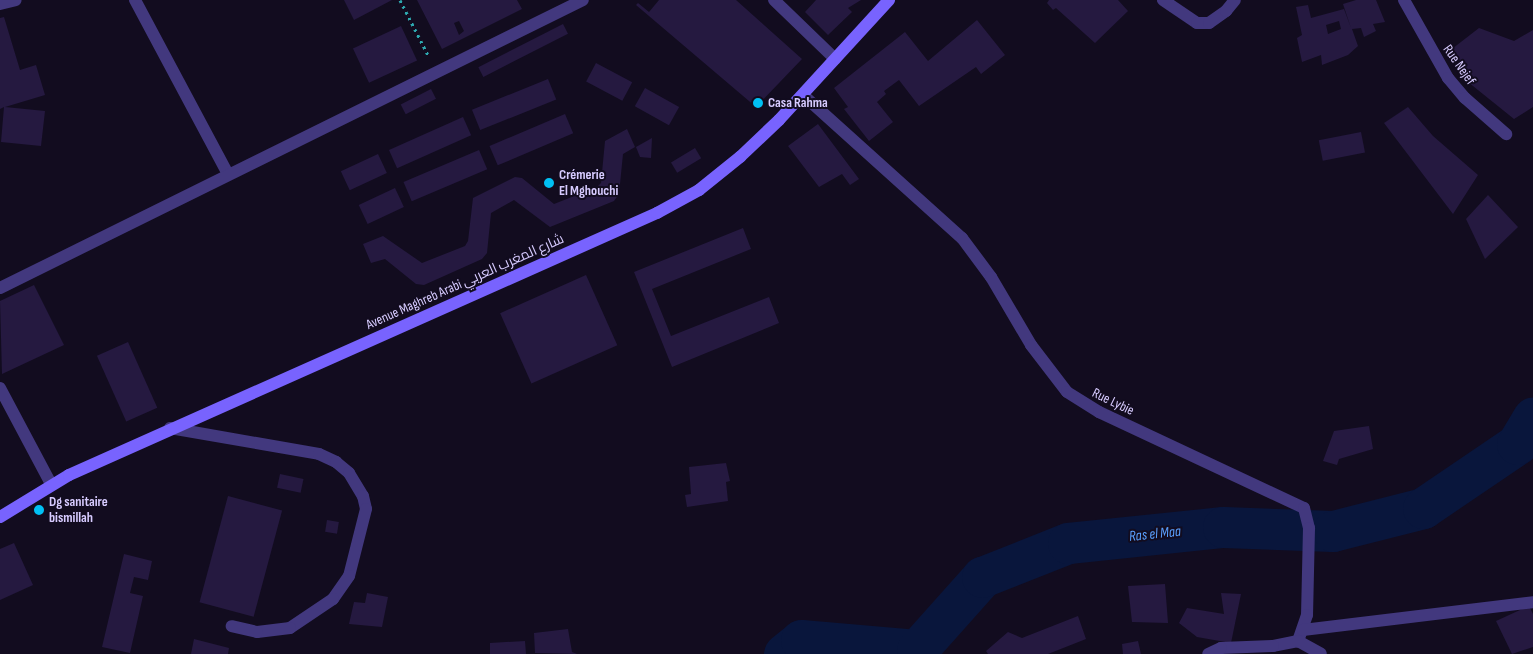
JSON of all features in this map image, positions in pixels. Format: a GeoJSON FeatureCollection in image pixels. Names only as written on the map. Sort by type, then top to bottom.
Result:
{"type":"FeatureCollection","features":[{"type":"Feature","properties":{"kind":"street"},"geometry":{"type":"LineString","coordinates":[[0,4],[16,0]]}},
{"type":"Feature","properties":{"kind":"street"},"geometry":{"type":"LineString","coordinates":[[135,0],[228,174]]}},
{"type":"Feature","properties":{"kind":"street"},"geometry":{"type":"LineString","coordinates":[[0,288],[583,0]]}},
{"type":"Feature","properties":{"kind":"street"},"geometry":{"type":"LineString","coordinates":[[774,0],[835,59]]}},
{"type":"Feature","properties":{"kind":"street","name":"Avenue Maghreb Arabi شارع المغرب العربي"},"geometry":{"type":"LineString","coordinates":[[0,517],[51,484],[170,428],[657,213],[699,190],[740,157],[803,95],[889,0]]}},
{"type":"Feature","properties":{"kind":"street"},"geometry":{"type":"LineString","coordinates":[[1163,0],[1197,23],[1210,23],[1226,11],[1235,0]]}},
{"type":"Feature","properties":{"kind":"street","name":"Rue Nejef"},"geometry":{"type":"LineString","coordinates":[[1404,0],[1448,78],[1465,98],[1506,134]]}},
{"type":"Feature","properties":{"kind":"street","name":"Rue Lybie"},"geometry":{"type":"LineString","coordinates":[[803,95],[962,238],[991,277],[1031,345],[1067,392],[1108,417],[1298,502],[1308,516],[1309,528],[1307,616],[1301,635]]}},
{"type":"Feature","properties":{"kind":"street"},"geometry":{"type":"LineString","coordinates":[[0,388],[51,484]]}},
{"type":"Feature","properties":{"kind":"street"},"geometry":{"type":"LineString","coordinates":[[170,428],[319,454],[336,462],[349,473],[363,496],[366,509],[349,576],[333,598],[290,628],[257,632],[232,626]]}},
{"type":"Feature","properties":{"kind":"street"},"geometry":{"type":"LineString","coordinates":[[1208,654],[1221,648],[1274,646],[1301,635],[1533,602]]}},
{"type":"Feature","properties":{"kind":"street"},"geometry":{"type":"LineString","coordinates":[[1301,635],[1321,654]]}},
{"type":"Feature","properties":{"kind":"path"},"geometry":{"type":"LineString","coordinates":[[400,0],[437,72]]}},
{"type":"Feature","properties":{"kind":"building"},"geometry":{"type":"Polygon","coordinates":[[[344,0],[392,0],[354,20],[344,0]]]}},
{"type":"Feature","properties":{"kind":"building"},"geometry":{"type":"Polygon","coordinates":[[[417,0],[517,0],[522,9],[442,49],[417,0]],[[459,21],[454,23],[459,35],[464,31],[459,21]]]}},
{"type":"Feature","properties":{"kind":"building"},"geometry":{"type":"Polygon","coordinates":[[[659,0],[736,0],[802,59],[756,107],[636,5],[638,3],[649,12],[659,0]]]}},
{"type":"Feature","properties":{"kind":"building"},"geometry":{"type":"Polygon","coordinates":[[[816,0],[861,0],[848,8],[852,12],[828,35],[805,12],[816,0]]]}},
{"type":"Feature","properties":{"kind":"building"},"geometry":{"type":"Polygon","coordinates":[[[1049,0],[1118,0],[1128,11],[1095,43],[1056,8],[1053,10],[1047,3],[1049,0]]]}},
{"type":"Feature","properties":{"kind":"building"},"geometry":{"type":"Polygon","coordinates":[[[1356,0],[1376,0],[1385,22],[1373,24],[1376,31],[1364,37],[1361,28],[1352,29],[1358,46],[1348,55],[1322,65],[1321,55],[1302,62],[1297,38],[1302,35],[1296,7],[1308,5],[1311,18],[1344,9],[1351,28],[1343,4],[1356,0]],[[1339,21],[1326,25],[1328,34],[1341,29],[1339,21]]]}},
{"type":"Feature","properties":{"kind":"building"},"geometry":{"type":"Polygon","coordinates":[[[4,17],[20,70],[36,65],[45,95],[5,107],[45,111],[41,146],[1,142],[4,107],[0,109],[0,18],[4,17]]]}},
{"type":"Feature","properties":{"kind":"building"},"geometry":{"type":"Polygon","coordinates":[[[977,20],[1005,55],[981,74],[976,67],[919,106],[899,80],[884,91],[886,94],[877,102],[893,122],[869,141],[844,109],[848,107],[834,88],[905,32],[928,61],[977,20]]]}},
{"type":"Feature","properties":{"kind":"building"},"geometry":{"type":"Polygon","coordinates":[[[563,24],[568,34],[483,77],[478,67],[563,24]]]}},
{"type":"Feature","properties":{"kind":"building"},"geometry":{"type":"Polygon","coordinates":[[[401,26],[417,60],[369,83],[353,48],[401,26]]]}},
{"type":"Feature","properties":{"kind":"building"},"geometry":{"type":"Polygon","coordinates":[[[1479,28],[1514,41],[1533,30],[1533,107],[1514,119],[1468,82],[1448,52],[1479,28]]]}},
{"type":"Feature","properties":{"kind":"building"},"geometry":{"type":"Polygon","coordinates":[[[596,63],[632,82],[622,101],[586,82],[596,63]]]}},
{"type":"Feature","properties":{"kind":"building"},"geometry":{"type":"Polygon","coordinates":[[[548,79],[556,99],[480,130],[472,110],[548,79]]]}},
{"type":"Feature","properties":{"kind":"building"},"geometry":{"type":"Polygon","coordinates":[[[645,88],[679,107],[669,125],[635,106],[645,88]]]}},
{"type":"Feature","properties":{"kind":"building"},"geometry":{"type":"Polygon","coordinates":[[[431,89],[436,99],[406,114],[401,104],[431,89]]]}},
{"type":"Feature","properties":{"kind":"building"},"geometry":{"type":"Polygon","coordinates":[[[1408,107],[1433,136],[1478,175],[1453,214],[1384,123],[1408,107]]]}},
{"type":"Feature","properties":{"kind":"building"},"geometry":{"type":"Polygon","coordinates":[[[565,114],[573,133],[498,165],[490,146],[565,114]]]}},
{"type":"Feature","properties":{"kind":"building"},"geometry":{"type":"Polygon","coordinates":[[[463,117],[471,135],[397,168],[389,150],[463,117]]]}},
{"type":"Feature","properties":{"kind":"building"},"geometry":{"type":"Polygon","coordinates":[[[818,124],[859,179],[850,185],[842,174],[819,187],[788,146],[818,124]]]}},
{"type":"Feature","properties":{"kind":"building"},"geometry":{"type":"Polygon","coordinates":[[[627,129],[635,147],[623,154],[619,194],[614,201],[550,227],[514,200],[491,213],[487,253],[482,259],[424,285],[416,284],[385,259],[371,263],[363,244],[383,236],[422,263],[465,246],[468,241],[473,198],[515,177],[522,178],[554,204],[597,187],[601,183],[605,141],[627,129]]]}},
{"type":"Feature","properties":{"kind":"building"},"geometry":{"type":"Polygon","coordinates":[[[1361,132],[1365,153],[1323,161],[1319,140],[1361,132]]]}},
{"type":"Feature","properties":{"kind":"building"},"geometry":{"type":"Polygon","coordinates":[[[652,138],[651,158],[640,157],[636,147],[652,138]]]}},
{"type":"Feature","properties":{"kind":"building"},"geometry":{"type":"Polygon","coordinates":[[[695,148],[701,158],[677,173],[671,162],[695,148]]]}},
{"type":"Feature","properties":{"kind":"building"},"geometry":{"type":"Polygon","coordinates":[[[479,150],[487,169],[412,201],[404,182],[479,150]]]}},
{"type":"Feature","properties":{"kind":"building"},"geometry":{"type":"Polygon","coordinates":[[[378,154],[387,173],[350,190],[341,171],[378,154]]]}},
{"type":"Feature","properties":{"kind":"building"},"geometry":{"type":"Polygon","coordinates":[[[395,188],[404,207],[368,224],[359,205],[395,188]]]}},
{"type":"Feature","properties":{"kind":"building"},"geometry":{"type":"Polygon","coordinates":[[[1488,195],[1518,227],[1485,259],[1466,219],[1488,195]]]}},
{"type":"Feature","properties":{"kind":"building"},"geometry":{"type":"Polygon","coordinates":[[[743,228],[751,249],[652,289],[671,336],[769,297],[779,323],[672,367],[634,272],[743,228]]]}},
{"type":"Feature","properties":{"kind":"building"},"geometry":{"type":"Polygon","coordinates":[[[586,275],[617,345],[531,384],[500,313],[586,275]]]}},
{"type":"Feature","properties":{"kind":"building"},"geometry":{"type":"Polygon","coordinates":[[[34,285],[64,345],[2,374],[0,301],[34,285]]]}},
{"type":"Feature","properties":{"kind":"building"},"geometry":{"type":"Polygon","coordinates":[[[128,342],[157,408],[126,422],[97,356],[128,342]]]}},
{"type":"Feature","properties":{"kind":"building"},"geometry":{"type":"Polygon","coordinates":[[[1369,426],[1373,449],[1339,459],[1337,465],[1323,461],[1334,431],[1369,426]]]}},
{"type":"Feature","properties":{"kind":"building"},"geometry":{"type":"Polygon","coordinates":[[[726,463],[730,481],[726,482],[728,501],[687,507],[685,495],[691,494],[689,467],[726,463]]]}},
{"type":"Feature","properties":{"kind":"building"},"geometry":{"type":"Polygon","coordinates":[[[280,474],[303,479],[301,493],[277,488],[280,474]]]}},
{"type":"Feature","properties":{"kind":"building"},"geometry":{"type":"Polygon","coordinates":[[[228,496],[282,510],[254,617],[200,602],[228,496]]]}},
{"type":"Feature","properties":{"kind":"building"},"geometry":{"type":"Polygon","coordinates":[[[327,520],[339,522],[337,534],[325,532],[327,520]]]}},
{"type":"Feature","properties":{"kind":"building"},"geometry":{"type":"Polygon","coordinates":[[[14,543],[33,585],[0,600],[0,549],[14,543]]]}},
{"type":"Feature","properties":{"kind":"building"},"geometry":{"type":"Polygon","coordinates":[[[124,554],[152,561],[148,580],[134,577],[130,593],[143,596],[130,653],[102,647],[124,554]]]}},
{"type":"Feature","properties":{"kind":"building"},"geometry":{"type":"Polygon","coordinates":[[[1165,584],[1168,623],[1132,622],[1128,586],[1165,584]]]}},
{"type":"Feature","properties":{"kind":"building"},"geometry":{"type":"Polygon","coordinates":[[[367,593],[388,597],[382,627],[349,624],[354,602],[365,603],[367,593]]]}},
{"type":"Feature","properties":{"kind":"building"},"geometry":{"type":"Polygon","coordinates":[[[1221,593],[1241,594],[1231,643],[1197,637],[1179,623],[1187,608],[1224,614],[1221,593]]]}},
{"type":"Feature","properties":{"kind":"building"},"geometry":{"type":"Polygon","coordinates":[[[1529,606],[1533,614],[1533,647],[1512,654],[1496,621],[1529,606]]]}},
{"type":"Feature","properties":{"kind":"building"},"geometry":{"type":"Polygon","coordinates":[[[1078,616],[1086,639],[1048,654],[988,654],[986,651],[1008,632],[1022,638],[1078,616]]]}},
{"type":"Feature","properties":{"kind":"building"},"geometry":{"type":"Polygon","coordinates":[[[568,629],[572,652],[577,654],[535,653],[534,633],[568,629]]]}},
{"type":"Feature","properties":{"kind":"building"},"geometry":{"type":"Polygon","coordinates":[[[194,639],[229,648],[228,654],[191,654],[194,639]]]}},
{"type":"Feature","properties":{"kind":"building"},"geometry":{"type":"Polygon","coordinates":[[[525,641],[526,654],[490,654],[490,643],[525,641]]]}},
{"type":"Feature","properties":{"kind":"building"},"geometry":{"type":"Polygon","coordinates":[[[1138,641],[1141,654],[1123,654],[1122,644],[1138,641]]]}},
{"type":"Feature","properties":{"kind":"waterway","name":"Ras el Maa"},"geometry":{"type":"LineString","coordinates":[[784,654],[801,640],[917,650],[982,577],[1068,543],[1223,527],[1333,531],[1423,508],[1517,444],[1533,417]]}},
{"type":"Feature","properties":{"kind":"place","name":"Casa Rahma"},"geometry":{"type":"Point","coordinates":[758,103]}},
{"type":"Feature","properties":{"kind":"place","name":"Crémerie El Mghouchi"},"geometry":{"type":"Point","coordinates":[549,183]}},
{"type":"Feature","properties":{"kind":"place","name":"Dg sanitaire bismillah"},"geometry":{"type":"Point","coordinates":[39,510]}}]}
